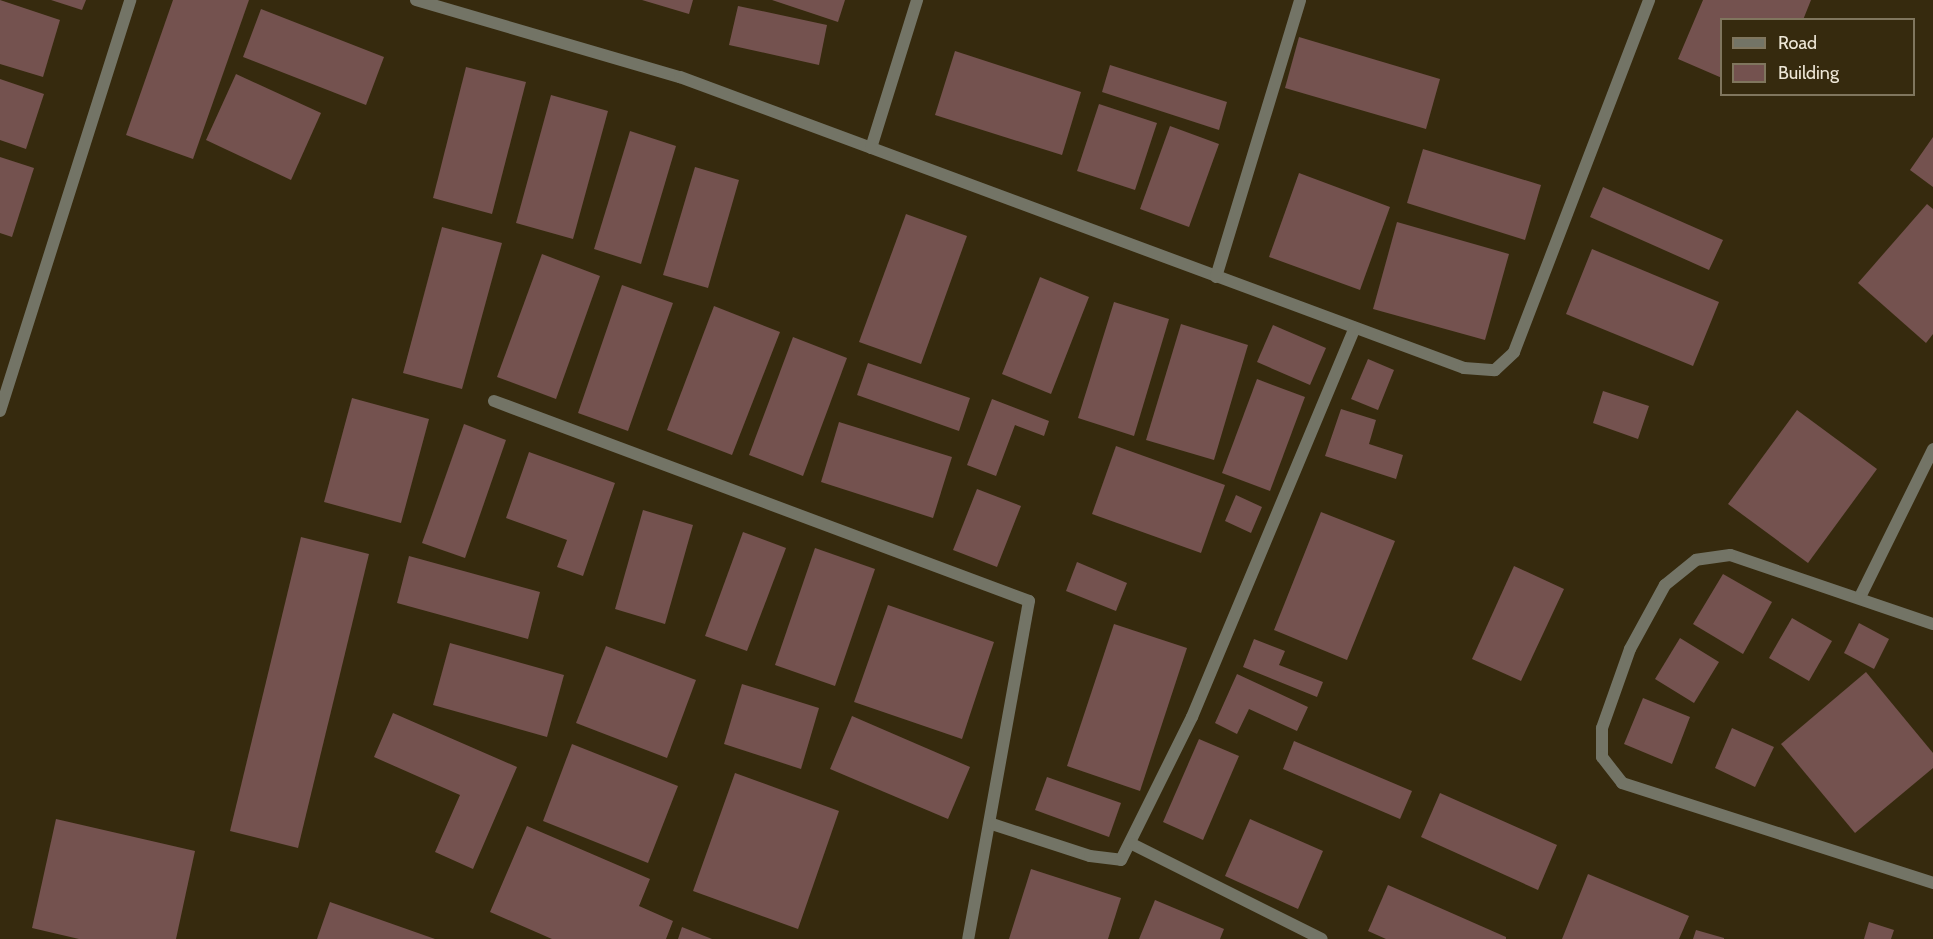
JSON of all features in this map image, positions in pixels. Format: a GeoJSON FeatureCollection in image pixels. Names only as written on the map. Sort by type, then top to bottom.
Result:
{"type":"FeatureCollection","features":[{"type":"Feature","properties":{"kind":"street"},"geometry":{"type":"LineString","coordinates":[[0,411],[130,0]]}},
{"type":"Feature","properties":{"kind":"street"},"geometry":{"type":"LineString","coordinates":[[416,0],[680,77],[1464,368],[1495,370],[1514,352],[1649,0]]}},
{"type":"Feature","properties":{"kind":"street"},"geometry":{"type":"LineString","coordinates":[[871,148],[917,0]]}},
{"type":"Feature","properties":{"kind":"street"},"geometry":{"type":"LineString","coordinates":[[1216,277],[1300,0]]}},
{"type":"Feature","properties":{"kind":"street"},"geometry":{"type":"LineString","coordinates":[[992,824],[1090,856],[1121,860],[1132,844],[1192,717],[1355,328]]}},
{"type":"Feature","properties":{"kind":"street"},"geometry":{"type":"LineString","coordinates":[[494,401],[1029,601],[992,824],[968,939]]}},
{"type":"Feature","properties":{"kind":"street"},"geometry":{"type":"LineString","coordinates":[[1860,597],[1933,449]]}},
{"type":"Feature","properties":{"kind":"street"},"geometry":{"type":"LineString","coordinates":[[1933,624],[1860,597],[1730,555],[1696,560],[1665,585],[1630,649],[1602,728],[1602,757],[1622,783],[1933,883]]}},
{"type":"Feature","properties":{"kind":"street"},"geometry":{"type":"LineString","coordinates":[[1132,844],[1322,939]]}},
{"type":"Feature","properties":{"kind":"building"},"geometry":{"type":"Polygon","coordinates":[[[0,0],[60,20],[43,77],[0,64],[0,0]]]}},
{"type":"Feature","properties":{"kind":"building"},"geometry":{"type":"Polygon","coordinates":[[[51,0],[86,0],[82,10],[51,0]]]}},
{"type":"Feature","properties":{"kind":"building"},"geometry":{"type":"Polygon","coordinates":[[[173,0],[249,0],[193,159],[126,135],[173,0]]]}},
{"type":"Feature","properties":{"kind":"building"},"geometry":{"type":"Polygon","coordinates":[[[642,0],[693,0],[689,14],[642,0]]]}},
{"type":"Feature","properties":{"kind":"building"},"geometry":{"type":"Polygon","coordinates":[[[772,0],[845,0],[838,22],[772,0]]]}},
{"type":"Feature","properties":{"kind":"building"},"geometry":{"type":"Polygon","coordinates":[[[1703,0],[1811,0],[1804,18],[1720,18],[1720,77],[1678,59],[1703,0]]]}},
{"type":"Feature","properties":{"kind":"building"},"geometry":{"type":"Polygon","coordinates":[[[738,6],[827,25],[819,65],[729,45],[738,6]]]}},
{"type":"Feature","properties":{"kind":"building"},"geometry":{"type":"Polygon","coordinates":[[[261,9],[384,57],[366,105],[243,57],[261,9]]]}},
{"type":"Feature","properties":{"kind":"building"},"geometry":{"type":"Polygon","coordinates":[[[1299,37],[1440,79],[1426,129],[1285,88],[1299,37]]]}},
{"type":"Feature","properties":{"kind":"building"},"geometry":{"type":"Polygon","coordinates":[[[955,51],[1081,92],[1062,155],[935,115],[955,51]]]}},
{"type":"Feature","properties":{"kind":"building"},"geometry":{"type":"Polygon","coordinates":[[[1110,65],[1227,102],[1219,130],[1102,92],[1110,65]]]}},
{"type":"Feature","properties":{"kind":"building"},"geometry":{"type":"Polygon","coordinates":[[[466,67],[526,82],[492,214],[433,198],[466,67]]]}},
{"type":"Feature","properties":{"kind":"building"},"geometry":{"type":"Polygon","coordinates":[[[236,74],[321,113],[291,180],[206,140],[236,74]]]}},
{"type":"Feature","properties":{"kind":"building"},"geometry":{"type":"Polygon","coordinates":[[[0,79],[44,94],[26,149],[0,140],[0,79]]]}},
{"type":"Feature","properties":{"kind":"building"},"geometry":{"type":"Polygon","coordinates":[[[551,95],[608,111],[573,239],[516,223],[551,95]]]}},
{"type":"Feature","properties":{"kind":"building"},"geometry":{"type":"Polygon","coordinates":[[[1099,104],[1157,123],[1135,190],[1077,171],[1099,104]]]}},
{"type":"Feature","properties":{"kind":"building"},"geometry":{"type":"Polygon","coordinates":[[[1170,126],[1219,144],[1189,227],[1140,209],[1170,126]]]}},
{"type":"Feature","properties":{"kind":"building"},"geometry":{"type":"Polygon","coordinates":[[[630,131],[676,146],[641,264],[594,249],[630,131]]]}},
{"type":"Feature","properties":{"kind":"building"},"geometry":{"type":"Polygon","coordinates":[[[1933,137],[1933,187],[1910,170],[1933,137]]]}},
{"type":"Feature","properties":{"kind":"building"},"geometry":{"type":"Polygon","coordinates":[[[1423,149],[1541,185],[1525,240],[1407,203],[1423,149]]]}},
{"type":"Feature","properties":{"kind":"building"},"geometry":{"type":"Polygon","coordinates":[[[0,157],[34,168],[12,237],[0,233],[0,157]]]}},
{"type":"Feature","properties":{"kind":"building"},"geometry":{"type":"Polygon","coordinates":[[[695,167],[739,180],[708,288],[663,275],[695,167]]]}},
{"type":"Feature","properties":{"kind":"building"},"geometry":{"type":"Polygon","coordinates":[[[1299,173],[1390,207],[1360,290],[1269,257],[1299,173]]]}},
{"type":"Feature","properties":{"kind":"building"},"geometry":{"type":"Polygon","coordinates":[[[1603,187],[1723,240],[1709,270],[1590,217],[1603,187]]]}},
{"type":"Feature","properties":{"kind":"building"},"geometry":{"type":"Polygon","coordinates":[[[1927,204],[1933,209],[1933,334],[1926,343],[1858,283],[1927,204]]]}},
{"type":"Feature","properties":{"kind":"building"},"geometry":{"type":"Polygon","coordinates":[[[906,214],[967,236],[921,364],[859,342],[906,214]]]}},
{"type":"Feature","properties":{"kind":"building"},"geometry":{"type":"Polygon","coordinates":[[[1397,222],[1509,254],[1485,340],[1373,309],[1397,222]]]}},
{"type":"Feature","properties":{"kind":"building"},"geometry":{"type":"Polygon","coordinates":[[[442,227],[502,243],[462,389],[403,373],[442,227]]]}},
{"type":"Feature","properties":{"kind":"building"},"geometry":{"type":"Polygon","coordinates":[[[1592,249],[1719,302],[1693,366],[1566,314],[1592,249]]]}},
{"type":"Feature","properties":{"kind":"building"},"geometry":{"type":"Polygon","coordinates":[[[542,254],[600,276],[556,399],[497,377],[542,254]]]}},
{"type":"Feature","properties":{"kind":"building"},"geometry":{"type":"Polygon","coordinates":[[[1040,277],[1089,297],[1051,394],[1002,374],[1040,277]]]}},
{"type":"Feature","properties":{"kind":"building"},"geometry":{"type":"Polygon","coordinates":[[[622,285],[673,303],[628,431],[578,413],[622,285]]]}},
{"type":"Feature","properties":{"kind":"building"},"geometry":{"type":"Polygon","coordinates":[[[1114,302],[1169,319],[1134,436],[1078,418],[1114,302]]]}},
{"type":"Feature","properties":{"kind":"building"},"geometry":{"type":"Polygon","coordinates":[[[714,306],[780,332],[732,455],[667,430],[714,306]]]}},
{"type":"Feature","properties":{"kind":"building"},"geometry":{"type":"Polygon","coordinates":[[[1181,324],[1248,345],[1214,460],[1146,440],[1181,324]]]}},
{"type":"Feature","properties":{"kind":"building"},"geometry":{"type":"Polygon","coordinates":[[[1273,325],[1326,348],[1310,385],[1257,362],[1273,325]]]}},
{"type":"Feature","properties":{"kind":"building"},"geometry":{"type":"Polygon","coordinates":[[[793,337],[847,358],[803,476],[749,455],[793,337]]]}},
{"type":"Feature","properties":{"kind":"building"},"geometry":{"type":"Polygon","coordinates":[[[1368,359],[1394,370],[1378,410],[1351,399],[1368,359]]]}},
{"type":"Feature","properties":{"kind":"building"},"geometry":{"type":"Polygon","coordinates":[[[868,363],[970,398],[959,431],[857,395],[868,363]]]}},
{"type":"Feature","properties":{"kind":"building"},"geometry":{"type":"Polygon","coordinates":[[[1257,379],[1305,397],[1270,491],[1222,473],[1257,379]]]}},
{"type":"Feature","properties":{"kind":"building"},"geometry":{"type":"Polygon","coordinates":[[[1603,391],[1649,406],[1638,439],[1593,423],[1603,391]]]}},
{"type":"Feature","properties":{"kind":"building"},"geometry":{"type":"Polygon","coordinates":[[[352,398],[429,419],[401,523],[324,502],[352,398]]]}},
{"type":"Feature","properties":{"kind":"building"},"geometry":{"type":"Polygon","coordinates":[[[992,399],[1049,421],[1044,436],[1015,425],[996,476],[967,465],[992,399]]]}},
{"type":"Feature","properties":{"kind":"building"},"geometry":{"type":"Polygon","coordinates":[[[1341,409],[1376,420],[1369,444],[1403,455],[1396,479],[1325,456],[1341,409]]]}},
{"type":"Feature","properties":{"kind":"building"},"geometry":{"type":"Polygon","coordinates":[[[1797,410],[1877,469],[1808,563],[1728,504],[1797,410]]]}},
{"type":"Feature","properties":{"kind":"building"},"geometry":{"type":"Polygon","coordinates":[[[839,422],[952,457],[933,518],[821,482],[839,422]]]}},
{"type":"Feature","properties":{"kind":"building"},"geometry":{"type":"Polygon","coordinates":[[[464,424],[506,440],[465,558],[422,543],[464,424]]]}},
{"type":"Feature","properties":{"kind":"building"},"geometry":{"type":"Polygon","coordinates":[[[1116,446],[1225,485],[1201,553],[1092,514],[1116,446]]]}},
{"type":"Feature","properties":{"kind":"building"},"geometry":{"type":"Polygon","coordinates":[[[529,452],[615,483],[583,576],[557,567],[567,540],[506,518],[529,452]]]}},
{"type":"Feature","properties":{"kind":"building"},"geometry":{"type":"Polygon","coordinates":[[[977,489],[1021,506],[997,567],[953,550],[977,489]]]}},
{"type":"Feature","properties":{"kind":"building"},"geometry":{"type":"Polygon","coordinates":[[[1236,495],[1262,507],[1251,533],[1225,521],[1236,495]]]}},
{"type":"Feature","properties":{"kind":"building"},"geometry":{"type":"Polygon","coordinates":[[[643,510],[693,525],[665,624],[615,609],[643,510]]]}},
{"type":"Feature","properties":{"kind":"building"},"geometry":{"type":"Polygon","coordinates":[[[1321,512],[1395,541],[1347,660],[1274,630],[1321,512]]]}},
{"type":"Feature","properties":{"kind":"building"},"geometry":{"type":"Polygon","coordinates":[[[743,532],[786,548],[747,651],[705,636],[743,532]]]}},
{"type":"Feature","properties":{"kind":"building"},"geometry":{"type":"Polygon","coordinates":[[[301,537],[369,554],[298,848],[230,831],[301,537]]]}},
{"type":"Feature","properties":{"kind":"building"},"geometry":{"type":"Polygon","coordinates":[[[815,548],[875,569],[835,686],[775,665],[815,548]]]}},
{"type":"Feature","properties":{"kind":"building"},"geometry":{"type":"Polygon","coordinates":[[[409,556],[540,592],[528,639],[397,603],[409,556]]]}},
{"type":"Feature","properties":{"kind":"building"},"geometry":{"type":"Polygon","coordinates":[[[1077,562],[1127,583],[1116,611],[1066,591],[1077,562]]]}},
{"type":"Feature","properties":{"kind":"building"},"geometry":{"type":"Polygon","coordinates":[[[1514,566],[1564,589],[1521,681],[1472,659],[1514,566]]]}},
{"type":"Feature","properties":{"kind":"building"},"geometry":{"type":"Polygon","coordinates":[[[1723,574],[1772,602],[1743,654],[1693,624],[1723,574]]]}},
{"type":"Feature","properties":{"kind":"building"},"geometry":{"type":"Polygon","coordinates":[[[888,605],[994,642],[962,739],[854,702],[888,605]]]}},
{"type":"Feature","properties":{"kind":"building"},"geometry":{"type":"Polygon","coordinates":[[[1792,618],[1832,641],[1809,681],[1769,658],[1792,618]]]}},
{"type":"Feature","properties":{"kind":"building"},"geometry":{"type":"Polygon","coordinates":[[[1859,623],[1889,639],[1874,669],[1844,653],[1859,623]]]}},
{"type":"Feature","properties":{"kind":"building"},"geometry":{"type":"Polygon","coordinates":[[[1114,624],[1187,648],[1140,791],[1067,766],[1114,624]]]}},
{"type":"Feature","properties":{"kind":"building"},"geometry":{"type":"Polygon","coordinates":[[[1680,638],[1719,662],[1694,703],[1655,679],[1680,638]]]}},
{"type":"Feature","properties":{"kind":"building"},"geometry":{"type":"Polygon","coordinates":[[[1254,639],[1285,651],[1279,665],[1323,682],[1317,697],[1243,667],[1254,639]]]}},
{"type":"Feature","properties":{"kind":"building"},"geometry":{"type":"Polygon","coordinates":[[[450,643],[564,675],[547,737],[433,705],[450,643]]]}},
{"type":"Feature","properties":{"kind":"building"},"geometry":{"type":"Polygon","coordinates":[[[606,646],[696,680],[667,758],[576,723],[606,646]]]}},
{"type":"Feature","properties":{"kind":"building"},"geometry":{"type":"Polygon","coordinates":[[[1866,672],[1933,753],[1933,768],[1855,833],[1781,744],[1866,672]]]}},
{"type":"Feature","properties":{"kind":"building"},"geometry":{"type":"Polygon","coordinates":[[[1237,674],[1308,707],[1297,731],[1249,709],[1237,734],[1215,723],[1237,674]]]}},
{"type":"Feature","properties":{"kind":"building"},"geometry":{"type":"Polygon","coordinates":[[[742,684],[819,708],[801,769],[724,744],[742,684]]]}},
{"type":"Feature","properties":{"kind":"building"},"geometry":{"type":"Polygon","coordinates":[[[1643,698],[1690,717],[1672,764],[1624,744],[1643,698]]]}},
{"type":"Feature","properties":{"kind":"building"},"geometry":{"type":"Polygon","coordinates":[[[393,713],[517,767],[473,869],[435,852],[460,795],[374,757],[393,713]]]}},
{"type":"Feature","properties":{"kind":"building"},"geometry":{"type":"Polygon","coordinates":[[[852,716],[970,767],[948,819],[830,769],[852,716]]]}},
{"type":"Feature","properties":{"kind":"building"},"geometry":{"type":"Polygon","coordinates":[[[1732,728],[1774,747],[1755,787],[1715,768],[1732,728]]]}},
{"type":"Feature","properties":{"kind":"building"},"geometry":{"type":"Polygon","coordinates":[[[1199,739],[1239,756],[1203,840],[1163,822],[1199,739]]]}},
{"type":"Feature","properties":{"kind":"building"},"geometry":{"type":"Polygon","coordinates":[[[1294,741],[1412,791],[1400,819],[1283,769],[1294,741]]]}},
{"type":"Feature","properties":{"kind":"building"},"geometry":{"type":"Polygon","coordinates":[[[572,744],[678,786],[648,863],[543,821],[572,744]]]}},
{"type":"Feature","properties":{"kind":"building"},"geometry":{"type":"Polygon","coordinates":[[[735,773],[839,811],[798,929],[693,891],[735,773]]]}},
{"type":"Feature","properties":{"kind":"building"},"geometry":{"type":"Polygon","coordinates":[[[1047,777],[1121,803],[1109,837],[1035,810],[1047,777]]]}},
{"type":"Feature","properties":{"kind":"building"},"geometry":{"type":"Polygon","coordinates":[[[1440,793],[1557,845],[1538,890],[1421,837],[1440,793]]]}},
{"type":"Feature","properties":{"kind":"building"},"geometry":{"type":"Polygon","coordinates":[[[56,819],[195,851],[176,939],[79,939],[32,928],[56,819]]]}},
{"type":"Feature","properties":{"kind":"building"},"geometry":{"type":"Polygon","coordinates":[[[1250,819],[1323,851],[1298,909],[1225,876],[1250,819]]]}},
{"type":"Feature","properties":{"kind":"building"},"geometry":{"type":"Polygon","coordinates":[[[527,826],[650,879],[639,906],[673,921],[666,939],[552,939],[490,912],[527,826]]]}},
{"type":"Feature","properties":{"kind":"building"},"geometry":{"type":"Polygon","coordinates":[[[1031,869],[1121,898],[1108,939],[1009,939],[1031,869]]]}},
{"type":"Feature","properties":{"kind":"building"},"geometry":{"type":"Polygon","coordinates":[[[1588,874],[1689,916],[1679,939],[1562,939],[1588,874]]]}},
{"type":"Feature","properties":{"kind":"building"},"geometry":{"type":"Polygon","coordinates":[[[1388,885],[1506,937],[1506,939],[1386,939],[1368,931],[1388,885]]]}},
{"type":"Feature","properties":{"kind":"building"},"geometry":{"type":"Polygon","coordinates":[[[1155,900],[1224,929],[1220,939],[1139,939],[1155,900]]]}},
{"type":"Feature","properties":{"kind":"building"},"geometry":{"type":"Polygon","coordinates":[[[330,902],[435,939],[317,939],[330,902]]]}},
{"type":"Feature","properties":{"kind":"building"},"geometry":{"type":"Polygon","coordinates":[[[1869,922],[1894,930],[1891,939],[1864,939],[1869,922]]]}},
{"type":"Feature","properties":{"kind":"building"},"geometry":{"type":"Polygon","coordinates":[[[682,927],[712,939],[678,939],[682,927]]]}},
{"type":"Feature","properties":{"kind":"building"},"geometry":{"type":"Polygon","coordinates":[[[1696,930],[1724,938],[1724,939],[1693,939],[1696,930]]]}}]}
